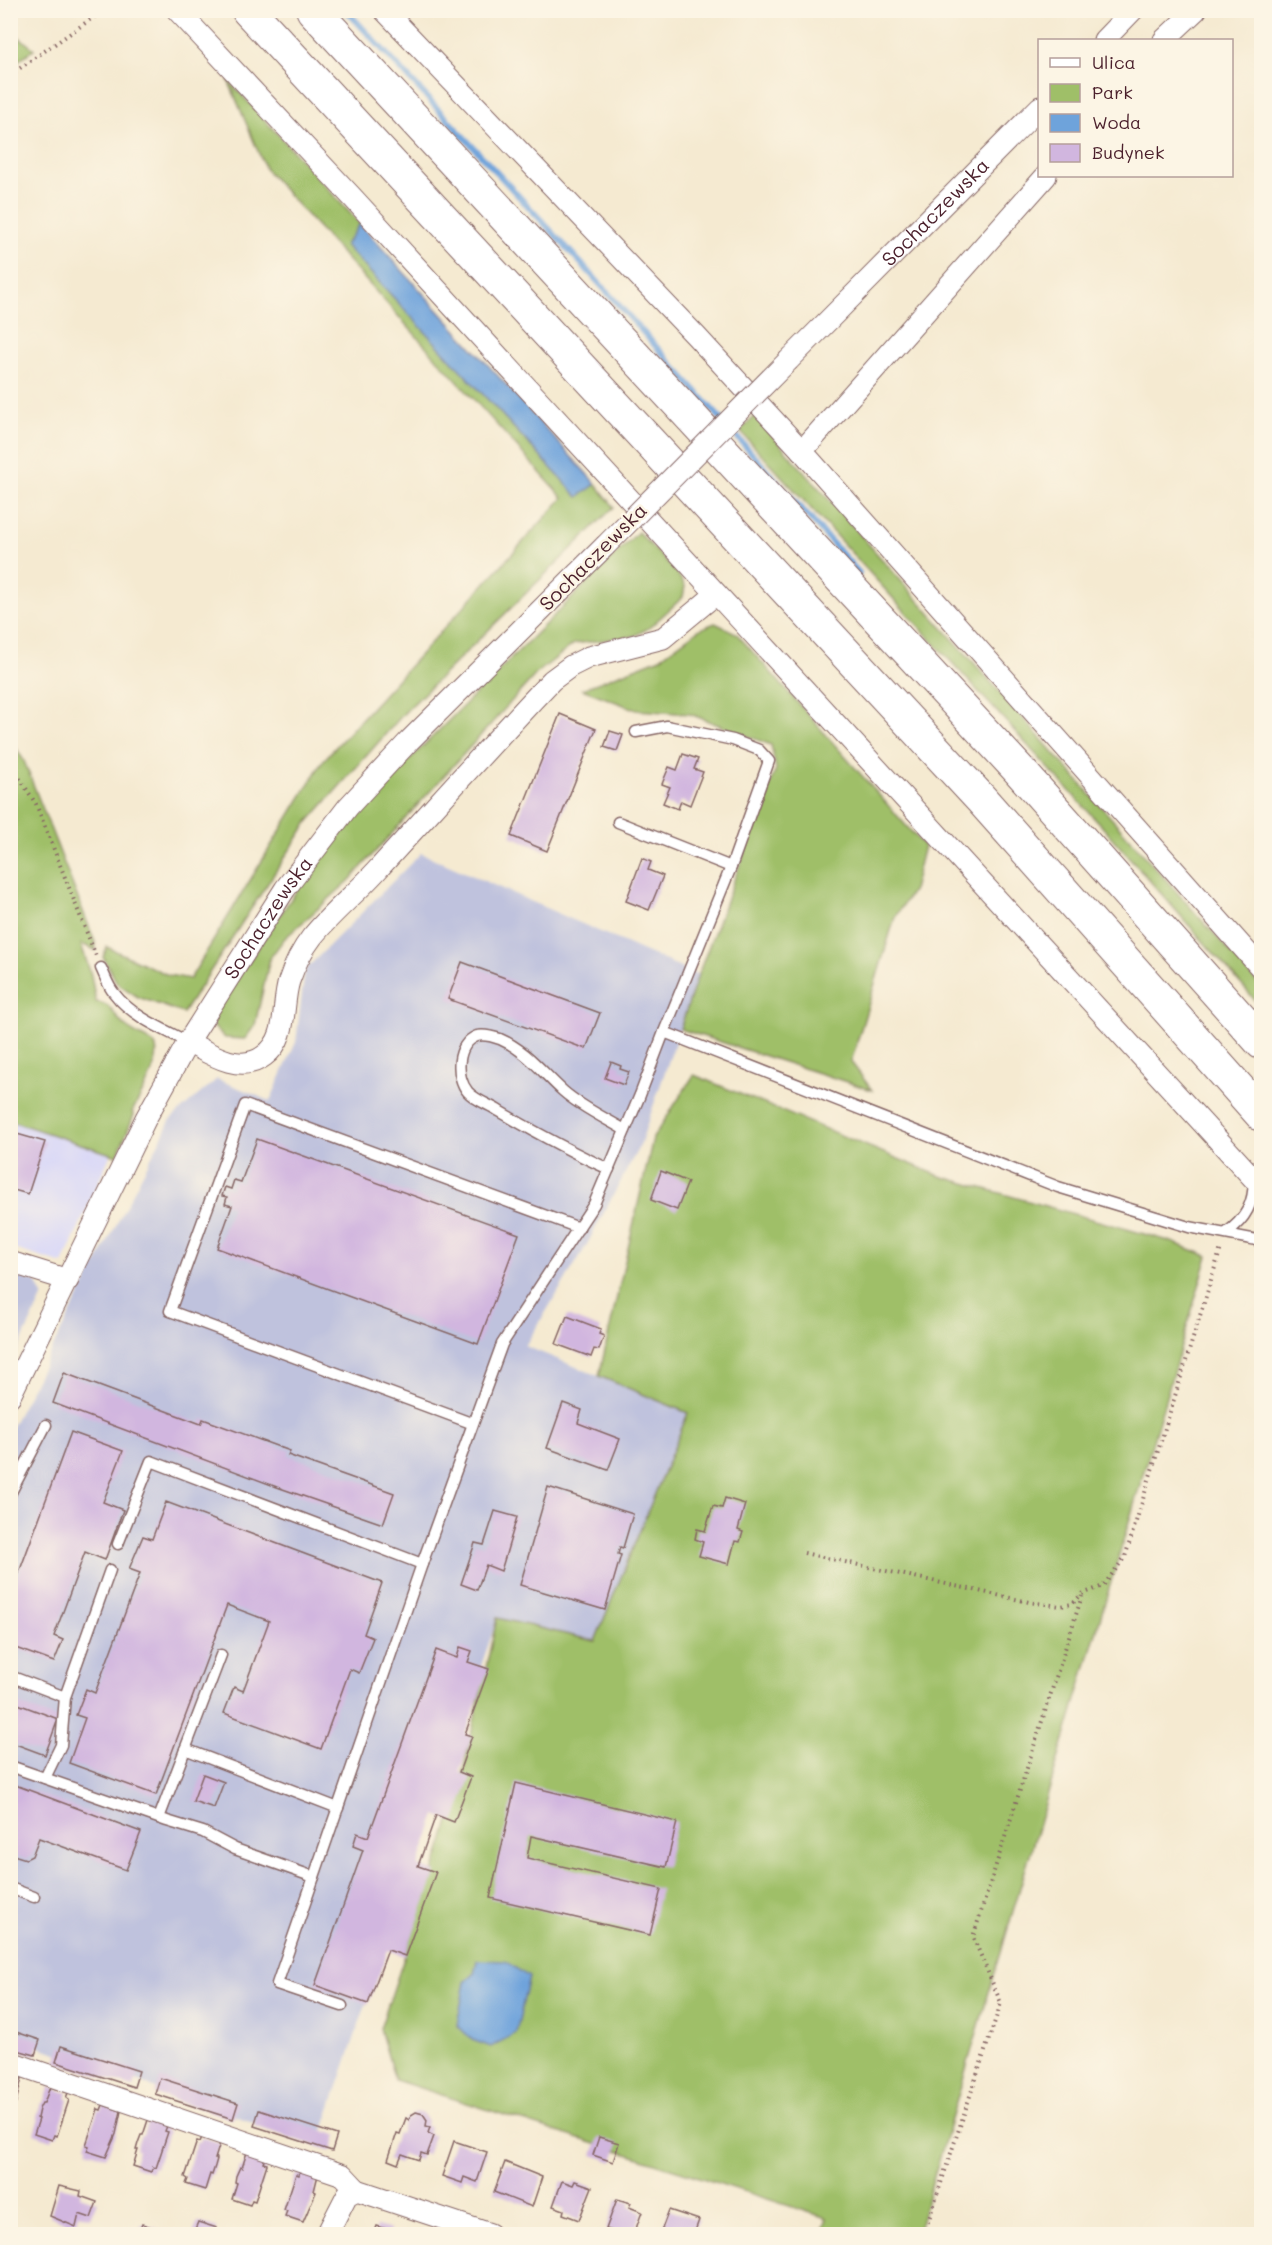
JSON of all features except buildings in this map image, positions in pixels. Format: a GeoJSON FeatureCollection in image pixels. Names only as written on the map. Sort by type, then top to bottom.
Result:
{"type":"FeatureCollection","features":[{"type":"Feature","properties":{"kind":"highway"},"geometry":{"type":"LineString","coordinates":[[248,10],[981,799],[1262,1115]]}},
{"type":"Feature","properties":{"kind":"highway"},"geometry":{"type":"LineString","coordinates":[[313,10],[1019,770],[1262,1043]]}},
{"type":"Feature","properties":{"kind":"street"},"geometry":{"type":"LineString","coordinates":[[177,10],[353,198],[1258,1182]]}},
{"type":"Feature","properties":{"kind":"street"},"geometry":{"type":"LineString","coordinates":[[384,10],[688,327],[802,451],[1262,969]]}},
{"type":"Feature","properties":{"kind":"street"},"geometry":{"type":"LineString","coordinates":[[1105,39],[1133,10]]}},
{"type":"Feature","properties":{"kind":"street"},"geometry":{"type":"LineString","coordinates":[[1165,39],[1196,10]]}},
{"type":"Feature","properties":{"kind":"street","name":"Sochaczewska"},"geometry":{"type":"LineString","coordinates":[[10,1396],[135,1139],[188,1042],[285,889],[348,807],[409,741],[1038,108]]}},
{"type":"Feature","properties":{"kind":"street"},"geometry":{"type":"LineString","coordinates":[[802,451],[1045,177]]}},
{"type":"Feature","properties":{"kind":"street"},"geometry":{"type":"LineString","coordinates":[[188,1042],[219,1059],[240,1063],[261,1059],[273,1050],[280,1036],[288,983],[312,937],[368,881],[552,680],[571,666],[589,657],[647,644],[663,638],[716,594]]}},
{"type":"Feature","properties":{"kind":"street"},"geometry":{"type":"LineString","coordinates":[[10,1262],[68,1280]]}},
{"type":"Feature","properties":{"kind":"street"},"geometry":{"type":"LineString","coordinates":[[10,2062],[343,2175],[357,2190],[490,2235]]}},
{"type":"Feature","properties":{"kind":"street"},"geometry":{"type":"LineString","coordinates":[[327,2235],[347,2195],[357,2190]]}},
{"type":"Feature","properties":{"kind":"lane"},"geometry":{"type":"LineString","coordinates":[[342,2006],[277,1984],[471,1424],[502,1344],[594,1204],[731,867],[769,761],[759,750],[734,740],[668,726],[636,732]]}},
{"type":"Feature","properties":{"kind":"lane"},"geometry":{"type":"LineString","coordinates":[[618,822],[731,867]]}},
{"type":"Feature","properties":{"kind":"lane"},"geometry":{"type":"LineString","coordinates":[[101,968],[113,992],[122,1003],[188,1042]]}},
{"type":"Feature","properties":{"kind":"lane"},"geometry":{"type":"LineString","coordinates":[[664,1032],[1058,1187],[1189,1227],[1262,1241]]}},
{"type":"Feature","properties":{"kind":"lane"},"geometry":{"type":"LineString","coordinates":[[609,1169],[537,1133],[469,1093],[462,1082],[460,1056],[468,1043],[477,1036],[500,1039],[537,1064],[565,1092],[625,1130]]}},
{"type":"Feature","properties":{"kind":"lane"},"geometry":{"type":"LineString","coordinates":[[471,1424],[170,1311],[245,1105],[579,1228]]}},
{"type":"Feature","properties":{"kind":"lane"},"geometry":{"type":"LineString","coordinates":[[1226,1233],[1238,1224],[1250,1209],[1258,1182]]}},
{"type":"Feature","properties":{"kind":"lane"},"geometry":{"type":"LineString","coordinates":[[10,1494],[46,1425]]}},
{"type":"Feature","properties":{"kind":"lane"},"geometry":{"type":"LineString","coordinates":[[118,1544],[151,1461],[422,1564]]}},
{"type":"Feature","properties":{"kind":"lane"},"geometry":{"type":"LineString","coordinates":[[45,1778],[61,1744],[65,1697],[110,1570]]}},
{"type":"Feature","properties":{"kind":"lane"},"geometry":{"type":"LineString","coordinates":[[159,1818],[221,1655]]}},
{"type":"Feature","properties":{"kind":"lane"},"geometry":{"type":"LineString","coordinates":[[10,1676],[65,1697]]}},
{"type":"Feature","properties":{"kind":"lane"},"geometry":{"type":"LineString","coordinates":[[185,1749],[338,1808]]}},
{"type":"Feature","properties":{"kind":"lane"},"geometry":{"type":"LineString","coordinates":[[10,1766],[203,1832],[235,1849],[315,1877]]}},
{"type":"Feature","properties":{"kind":"lane"},"geometry":{"type":"LineString","coordinates":[[10,1888],[34,1897]]}},
{"type":"Feature","properties":{"kind":"path"},"geometry":{"type":"LineString","coordinates":[[10,75],[104,10]]}},
{"type":"Feature","properties":{"kind":"path"},"geometry":{"type":"LineString","coordinates":[[10,763],[36,804],[101,968]]}},
{"type":"Feature","properties":{"kind":"path"},"geometry":{"type":"LineString","coordinates":[[804,1553],[1029,1602],[1061,1606],[1072,1604],[1082,1594],[1103,1586],[1125,1557],[1226,1233]]}},
{"type":"Feature","properties":{"kind":"path"},"geometry":{"type":"LineString","coordinates":[[924,2235],[1001,2003],[973,1937],[1082,1594]]}},
{"type":"Feature","properties":{"kind":"shaded area"},"geometry":{"type":"Polygon","coordinates":[[[421,853],[698,975],[640,1145],[585,1248],[525,1346],[689,1413],[595,1641],[497,1619],[318,2145],[11,2037],[11,1428],[171,1119],[217,1079],[270,1101],[296,1042],[305,970],[421,853]]]}},
{"type":"Feature","properties":{"kind":"shaded area"},"geometry":{"type":"Polygon","coordinates":[[[10,1121],[111,1153],[63,1264],[11,1248],[10,1121]]]}},
{"type":"Feature","properties":{"kind":"shaded area"},"geometry":{"type":"Polygon","coordinates":[[[11,1274],[36,1282],[43,1296],[11,1364],[11,1274]]]}},
{"type":"Feature","properties":{"kind":"green space"},"geometry":{"type":"Polygon","coordinates":[[[10,30],[34,49],[11,66],[10,66],[10,30]]]}},
{"type":"Feature","properties":{"kind":"green space"},"geometry":{"type":"Polygon","coordinates":[[[228,80],[360,224],[345,245],[578,497],[596,484],[614,507],[406,711],[308,822],[183,1013],[138,997],[117,983],[103,957],[107,947],[168,975],[190,979],[322,762],[563,498],[266,170],[228,80]]]}},
{"type":"Feature","properties":{"kind":"green space"},"geometry":{"type":"Polygon","coordinates":[[[755,416],[1261,987],[1261,1007],[1106,831],[740,431],[755,416]]]}},
{"type":"Feature","properties":{"kind":"green space"},"geometry":{"type":"Polygon","coordinates":[[[638,532],[677,573],[685,586],[683,597],[649,628],[634,636],[574,644],[537,673],[349,881],[284,939],[270,958],[255,1025],[245,1039],[225,1038],[213,1026],[217,1008],[316,862],[383,786],[638,532]]]}},
{"type":"Feature","properties":{"kind":"green space"},"geometry":{"type":"Polygon","coordinates":[[[715,623],[736,633],[924,846],[913,890],[895,917],[851,1062],[872,1090],[680,1029],[698,975],[776,769],[771,745],[690,714],[637,710],[582,689],[660,658],[700,629],[715,623]]]}},
{"type":"Feature","properties":{"kind":"green space"},"geometry":{"type":"Polygon","coordinates":[[[10,738],[24,761],[95,942],[96,950],[81,944],[91,975],[96,1002],[110,1008],[126,1027],[154,1044],[156,1050],[154,1068],[132,1112],[134,1115],[117,1156],[11,1121],[10,738]]]}},
{"type":"Feature","properties":{"kind":"green space"},"geometry":{"type":"Polygon","coordinates":[[[694,1075],[940,1176],[1169,1241],[1208,1256],[917,2234],[822,2234],[827,2218],[395,2080],[380,2029],[443,1843],[464,1767],[497,1618],[595,1641],[688,1413],[599,1376],[653,1138],[694,1075]]]}},
{"type":"Feature","properties":{"kind":"water"},"geometry":{"type":"Polygon","coordinates":[[[360,224],[596,484],[578,497],[345,245],[360,224]]]}},
{"type":"Feature","properties":{"kind":"water"},"geometry":{"type":"Polygon","coordinates":[[[477,1960],[505,1961],[529,1977],[516,2033],[491,2047],[472,2040],[457,2025],[465,1982],[474,1974],[477,1960]]]}},
{"type":"Feature","properties":{"kind":"waterway"},"geometry":{"type":"LineString","coordinates":[[346,10],[591,274],[859,573]]}}]}
